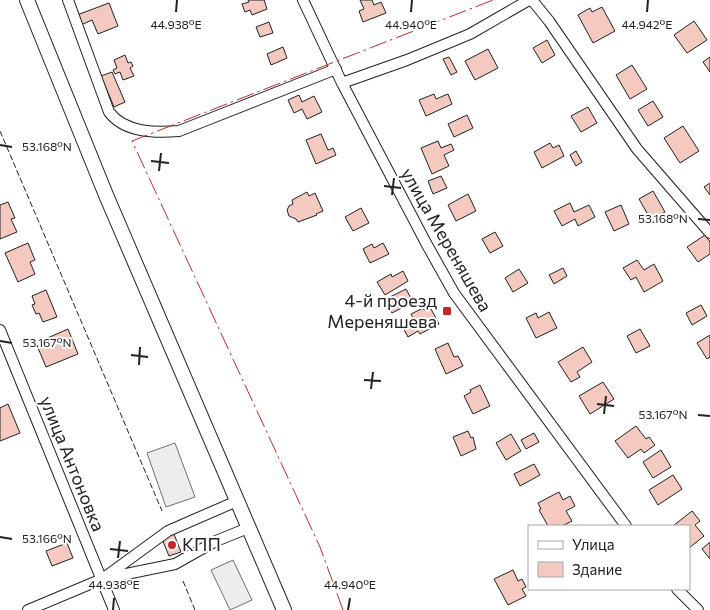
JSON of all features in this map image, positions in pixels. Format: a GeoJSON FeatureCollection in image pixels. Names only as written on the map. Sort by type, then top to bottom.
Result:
{"type":"FeatureCollection","features":[{"type":"Feature","properties":{"kind":"street"},"geometry":{"type":"LineString","coordinates":[[27,0],[106,196],[284,610]]}},
{"type":"Feature","properties":{"kind":"street"},"geometry":{"type":"LineString","coordinates":[[68,0],[109,112],[114,119],[134,128],[164,132],[179,131],[336,69]]}},
{"type":"Feature","properties":{"kind":"street","name":"улица Мереняшева"},"geometry":{"type":"LineString","coordinates":[[303,0],[342,83],[454,293],[625,525]]}},
{"type":"Feature","properties":{"kind":"street"},"geometry":{"type":"LineString","coordinates":[[342,83],[407,60],[470,34],[527,1],[549,21],[637,148],[710,233]]}},
{"type":"Feature","properties":{"kind":"street","name":"улица Антоновка"},"geometry":{"type":"LineString","coordinates":[[0,330],[114,610]]}},
{"type":"Feature","properties":{"kind":"street"},"geometry":{"type":"LineString","coordinates":[[102,580],[168,531],[237,501]]}},
{"type":"Feature","properties":{"kind":"street"},"geometry":{"type":"LineString","coordinates":[[28,610],[102,580],[175,564],[216,541],[248,528]]}},
{"type":"Feature","properties":{"kind":"street"},"geometry":{"type":"LineString","coordinates":[[678,590],[698,610]]}},
{"type":"Feature","properties":{"kind":"shaded area"},"geometry":{"type":"Polygon","coordinates":[[[175,443],[195,497],[166,507],[147,453],[175,443]]]}},
{"type":"Feature","properties":{"kind":"shaded area"},"geometry":{"type":"Polygon","coordinates":[[[233,560],[252,600],[230,610],[211,570],[233,560]]]}},
{"type":"Feature","properties":{"kind":"building"},"geometry":{"type":"Polygon","coordinates":[[[248,0],[264,0],[267,9],[252,15],[250,10],[245,12],[242,4],[249,2],[248,0]]]}},
{"type":"Feature","properties":{"kind":"building"},"geometry":{"type":"Polygon","coordinates":[[[360,0],[372,0],[374,5],[381,2],[386,13],[363,22],[359,11],[364,9],[360,0]]]}},
{"type":"Feature","properties":{"kind":"building"},"geometry":{"type":"Polygon","coordinates":[[[109,3],[118,26],[98,34],[92,20],[81,25],[77,15],[109,3]]]}},
{"type":"Feature","properties":{"kind":"building"},"geometry":{"type":"Polygon","coordinates":[[[602,7],[615,31],[593,43],[578,15],[590,8],[592,12],[602,7]]]}},
{"type":"Feature","properties":{"kind":"building"},"geometry":{"type":"Polygon","coordinates":[[[694,21],[707,40],[687,53],[674,35],[694,21]]]}},
{"type":"Feature","properties":{"kind":"building"},"geometry":{"type":"Polygon","coordinates":[[[269,22],[273,33],[260,37],[256,27],[269,22]]]}},
{"type":"Feature","properties":{"kind":"building"},"geometry":{"type":"Polygon","coordinates":[[[547,40],[555,55],[542,63],[533,48],[547,40]]]}},
{"type":"Feature","properties":{"kind":"building"},"geometry":{"type":"Polygon","coordinates":[[[283,47],[287,58],[271,65],[267,54],[283,47]]]}},
{"type":"Feature","properties":{"kind":"building"},"geometry":{"type":"Polygon","coordinates":[[[488,49],[498,68],[475,80],[465,61],[488,49]]]}},
{"type":"Feature","properties":{"kind":"building"},"geometry":{"type":"Polygon","coordinates":[[[125,55],[128,63],[131,62],[133,66],[130,68],[134,76],[123,80],[120,72],[115,74],[113,70],[117,68],[114,60],[125,55]]]}},
{"type":"Feature","properties":{"kind":"building"},"geometry":{"type":"Polygon","coordinates":[[[449,57],[457,72],[451,75],[443,59],[449,57]]]}},
{"type":"Feature","properties":{"kind":"building"},"geometry":{"type":"Polygon","coordinates":[[[710,57],[710,72],[703,62],[710,57]]]}},
{"type":"Feature","properties":{"kind":"building"},"geometry":{"type":"Polygon","coordinates":[[[632,65],[647,89],[630,99],[616,75],[632,65]]]}},
{"type":"Feature","properties":{"kind":"building"},"geometry":{"type":"Polygon","coordinates":[[[112,72],[125,102],[114,107],[101,76],[112,72]]]}},
{"type":"Feature","properties":{"kind":"building"},"geometry":{"type":"Polygon","coordinates":[[[434,94],[436,99],[448,94],[452,104],[426,116],[419,100],[434,94]]]}},
{"type":"Feature","properties":{"kind":"building"},"geometry":{"type":"Polygon","coordinates":[[[299,95],[302,102],[314,96],[322,112],[307,119],[302,109],[294,113],[288,100],[299,95]]]}},
{"type":"Feature","properties":{"kind":"building"},"geometry":{"type":"Polygon","coordinates":[[[653,101],[663,117],[648,126],[638,110],[653,101]]]}},
{"type":"Feature","properties":{"kind":"building"},"geometry":{"type":"Polygon","coordinates":[[[588,107],[597,123],[581,132],[571,116],[588,107]]]}},
{"type":"Feature","properties":{"kind":"building"},"geometry":{"type":"Polygon","coordinates":[[[467,115],[473,128],[454,137],[448,124],[467,115]]]}},
{"type":"Feature","properties":{"kind":"building"},"geometry":{"type":"Polygon","coordinates":[[[683,126],[699,151],[680,163],[664,138],[683,126]]]}},
{"type":"Feature","properties":{"kind":"building"},"geometry":{"type":"Polygon","coordinates":[[[321,134],[328,150],[333,148],[336,155],[316,164],[306,140],[321,134]]]}},
{"type":"Feature","properties":{"kind":"building"},"geometry":{"type":"Polygon","coordinates":[[[438,141],[441,148],[451,144],[454,150],[444,155],[449,166],[432,174],[421,148],[438,141]]]}},
{"type":"Feature","properties":{"kind":"building"},"geometry":{"type":"Polygon","coordinates":[[[550,143],[553,148],[559,145],[564,156],[542,168],[534,152],[550,143]]]}},
{"type":"Feature","properties":{"kind":"building"},"geometry":{"type":"Polygon","coordinates":[[[576,151],[582,162],[576,166],[570,155],[576,151]]]}},
{"type":"Feature","properties":{"kind":"building"},"geometry":{"type":"Polygon","coordinates":[[[441,176],[447,188],[433,194],[428,181],[441,176]]]}},
{"type":"Feature","properties":{"kind":"building"},"geometry":{"type":"Polygon","coordinates":[[[710,183],[710,195],[704,187],[710,183]]]}},
{"type":"Feature","properties":{"kind":"building"},"geometry":{"type":"Polygon","coordinates":[[[653,191],[665,212],[651,220],[639,199],[653,191]]]}},
{"type":"Feature","properties":{"kind":"building"},"geometry":{"type":"Polygon","coordinates":[[[307,192],[309,196],[315,193],[323,211],[298,222],[289,216],[287,210],[293,204],[292,200],[307,192]]]}},
{"type":"Feature","properties":{"kind":"building"},"geometry":{"type":"Polygon","coordinates":[[[468,194],[476,211],[456,221],[448,205],[468,194]]]}},
{"type":"Feature","properties":{"kind":"building"},"geometry":{"type":"Polygon","coordinates":[[[8,202],[15,218],[11,219],[17,232],[0,239],[0,205],[8,202]]]}},
{"type":"Feature","properties":{"kind":"building"},"geometry":{"type":"Polygon","coordinates":[[[570,203],[574,212],[589,205],[595,217],[578,226],[575,219],[562,226],[554,211],[570,203]]]}},
{"type":"Feature","properties":{"kind":"building"},"geometry":{"type":"Polygon","coordinates":[[[621,205],[629,224],[614,231],[605,212],[621,205]]]}},
{"type":"Feature","properties":{"kind":"building"},"geometry":{"type":"Polygon","coordinates":[[[361,208],[369,223],[353,231],[345,217],[361,208]]]}},
{"type":"Feature","properties":{"kind":"building"},"geometry":{"type":"Polygon","coordinates":[[[495,232],[503,246],[490,253],[482,239],[495,232]]]}},
{"type":"Feature","properties":{"kind":"building"},"geometry":{"type":"Polygon","coordinates":[[[705,235],[710,242],[710,254],[698,262],[687,247],[705,235]]]}},
{"type":"Feature","properties":{"kind":"building"},"geometry":{"type":"Polygon","coordinates":[[[28,243],[35,260],[30,262],[35,274],[18,282],[5,253],[28,243]]]}},
{"type":"Feature","properties":{"kind":"building"},"geometry":{"type":"Polygon","coordinates":[[[383,243],[389,254],[370,263],[363,249],[372,244],[374,248],[383,243]]]}},
{"type":"Feature","properties":{"kind":"building"},"geometry":{"type":"Polygon","coordinates":[[[637,260],[644,270],[654,264],[663,281],[644,292],[636,277],[631,280],[623,268],[637,260]]]}},
{"type":"Feature","properties":{"kind":"building"},"geometry":{"type":"Polygon","coordinates":[[[563,268],[567,276],[554,284],[549,275],[563,268]]]}},
{"type":"Feature","properties":{"kind":"building"},"geometry":{"type":"Polygon","coordinates":[[[519,269],[528,283],[513,292],[505,278],[519,269]]]}},
{"type":"Feature","properties":{"kind":"building"},"geometry":{"type":"Polygon","coordinates":[[[403,271],[408,281],[385,295],[377,282],[391,274],[392,277],[403,271]]]}},
{"type":"Feature","properties":{"kind":"building"},"geometry":{"type":"Polygon","coordinates":[[[406,289],[413,302],[392,313],[384,300],[406,289]]]}},
{"type":"Feature","properties":{"kind":"building"},"geometry":{"type":"Polygon","coordinates":[[[46,290],[57,317],[43,322],[39,313],[36,314],[32,305],[35,304],[32,296],[46,290]]]}},
{"type":"Feature","properties":{"kind":"building"},"geometry":{"type":"Polygon","coordinates":[[[701,305],[707,316],[692,325],[686,313],[701,305]]]}},
{"type":"Feature","properties":{"kind":"building"},"geometry":{"type":"Polygon","coordinates":[[[430,307],[439,324],[420,334],[418,331],[408,337],[401,324],[413,318],[411,314],[430,307]]]}},
{"type":"Feature","properties":{"kind":"building"},"geometry":{"type":"Polygon","coordinates":[[[549,312],[557,328],[536,338],[526,318],[536,313],[538,318],[549,312]]]}},
{"type":"Feature","properties":{"kind":"building"},"geometry":{"type":"Polygon","coordinates":[[[68,329],[78,354],[46,367],[36,343],[68,329]]]}},
{"type":"Feature","properties":{"kind":"building"},"geometry":{"type":"Polygon","coordinates":[[[640,329],[650,346],[636,353],[627,336],[640,329]]]}},
{"type":"Feature","properties":{"kind":"building"},"geometry":{"type":"Polygon","coordinates":[[[710,335],[710,357],[707,359],[697,343],[710,335]]]}},
{"type":"Feature","properties":{"kind":"building"},"geometry":{"type":"Polygon","coordinates":[[[448,343],[454,357],[458,356],[463,366],[446,374],[435,349],[448,343]]]}},
{"type":"Feature","properties":{"kind":"building"},"geometry":{"type":"Polygon","coordinates":[[[583,347],[592,362],[577,372],[580,377],[571,382],[558,362],[583,347]]]}},
{"type":"Feature","properties":{"kind":"building"},"geometry":{"type":"Polygon","coordinates":[[[603,382],[614,399],[590,414],[579,396],[603,382]]]}},
{"type":"Feature","properties":{"kind":"building"},"geometry":{"type":"Polygon","coordinates":[[[480,385],[490,406],[473,414],[464,396],[471,392],[470,390],[480,385]]]}},
{"type":"Feature","properties":{"kind":"building"},"geometry":{"type":"Polygon","coordinates":[[[8,404],[20,433],[0,441],[0,408],[8,404]]]}},
{"type":"Feature","properties":{"kind":"building"},"geometry":{"type":"Polygon","coordinates":[[[636,426],[646,439],[649,437],[655,445],[644,453],[641,449],[628,458],[615,441],[636,426]]]}},
{"type":"Feature","properties":{"kind":"building"},"geometry":{"type":"Polygon","coordinates":[[[468,431],[471,438],[473,437],[476,449],[461,456],[453,437],[468,431]]]}},
{"type":"Feature","properties":{"kind":"building"},"geometry":{"type":"Polygon","coordinates":[[[534,433],[539,442],[526,449],[521,440],[534,433]]]}},
{"type":"Feature","properties":{"kind":"building"},"geometry":{"type":"Polygon","coordinates":[[[511,434],[521,451],[506,460],[496,443],[511,434]]]}},
{"type":"Feature","properties":{"kind":"building"},"geometry":{"type":"Polygon","coordinates":[[[661,450],[671,467],[653,478],[643,462],[661,450]]]}},
{"type":"Feature","properties":{"kind":"building"},"geometry":{"type":"Polygon","coordinates":[[[534,464],[540,475],[520,486],[514,474],[534,464]]]}},
{"type":"Feature","properties":{"kind":"building"},"geometry":{"type":"Polygon","coordinates":[[[673,475],[682,489],[658,505],[649,490],[673,475]]]}},
{"type":"Feature","properties":{"kind":"building"},"geometry":{"type":"Polygon","coordinates":[[[559,492],[563,500],[570,496],[575,506],[566,511],[572,521],[564,525],[547,525],[539,510],[541,509],[538,503],[559,492]]]}},
{"type":"Feature","properties":{"kind":"building"},"geometry":{"type":"Polygon","coordinates":[[[692,511],[700,521],[695,525],[704,536],[690,547],[690,525],[674,525],[692,511]]]}},
{"type":"Feature","properties":{"kind":"building","name":"КПП"},"geometry":{"type":"Polygon","coordinates":[[[174,534],[181,552],[169,556],[162,539],[174,534]]]}},
{"type":"Feature","properties":{"kind":"building"},"geometry":{"type":"Polygon","coordinates":[[[710,542],[710,559],[702,549],[710,542]]]}},
{"type":"Feature","properties":{"kind":"building"},"geometry":{"type":"Polygon","coordinates":[[[67,543],[73,558],[52,566],[46,551],[67,543]]]}},
{"type":"Feature","properties":{"kind":"building"},"geometry":{"type":"Polygon","coordinates":[[[513,570],[518,581],[522,579],[526,587],[522,589],[526,596],[508,605],[494,579],[513,570]]]}},
{"type":"Feature","properties":{"kind":"fence"},"geometry":{"type":"LineString","coordinates":[[0,131],[162,511]]}},
{"type":"Feature","properties":{"kind":"fence"},"geometry":{"type":"LineString","coordinates":[[183,581],[195,610]]}},
{"type":"Feature","properties":{"kind":"power"},"geometry":{"type":"LineString","coordinates":[[343,610],[320,547],[132,141],[493,0]]}},
{"type":"Feature","properties":{"kind":"place","name":"4-й проезд Мереняшева"},"geometry":{"type":"Point","coordinates":[447,311]}},
{"type":"Feature","properties":{"kind":"place","name":"КПП"},"geometry":{"type":"Point","coordinates":[172,545]}}]}
